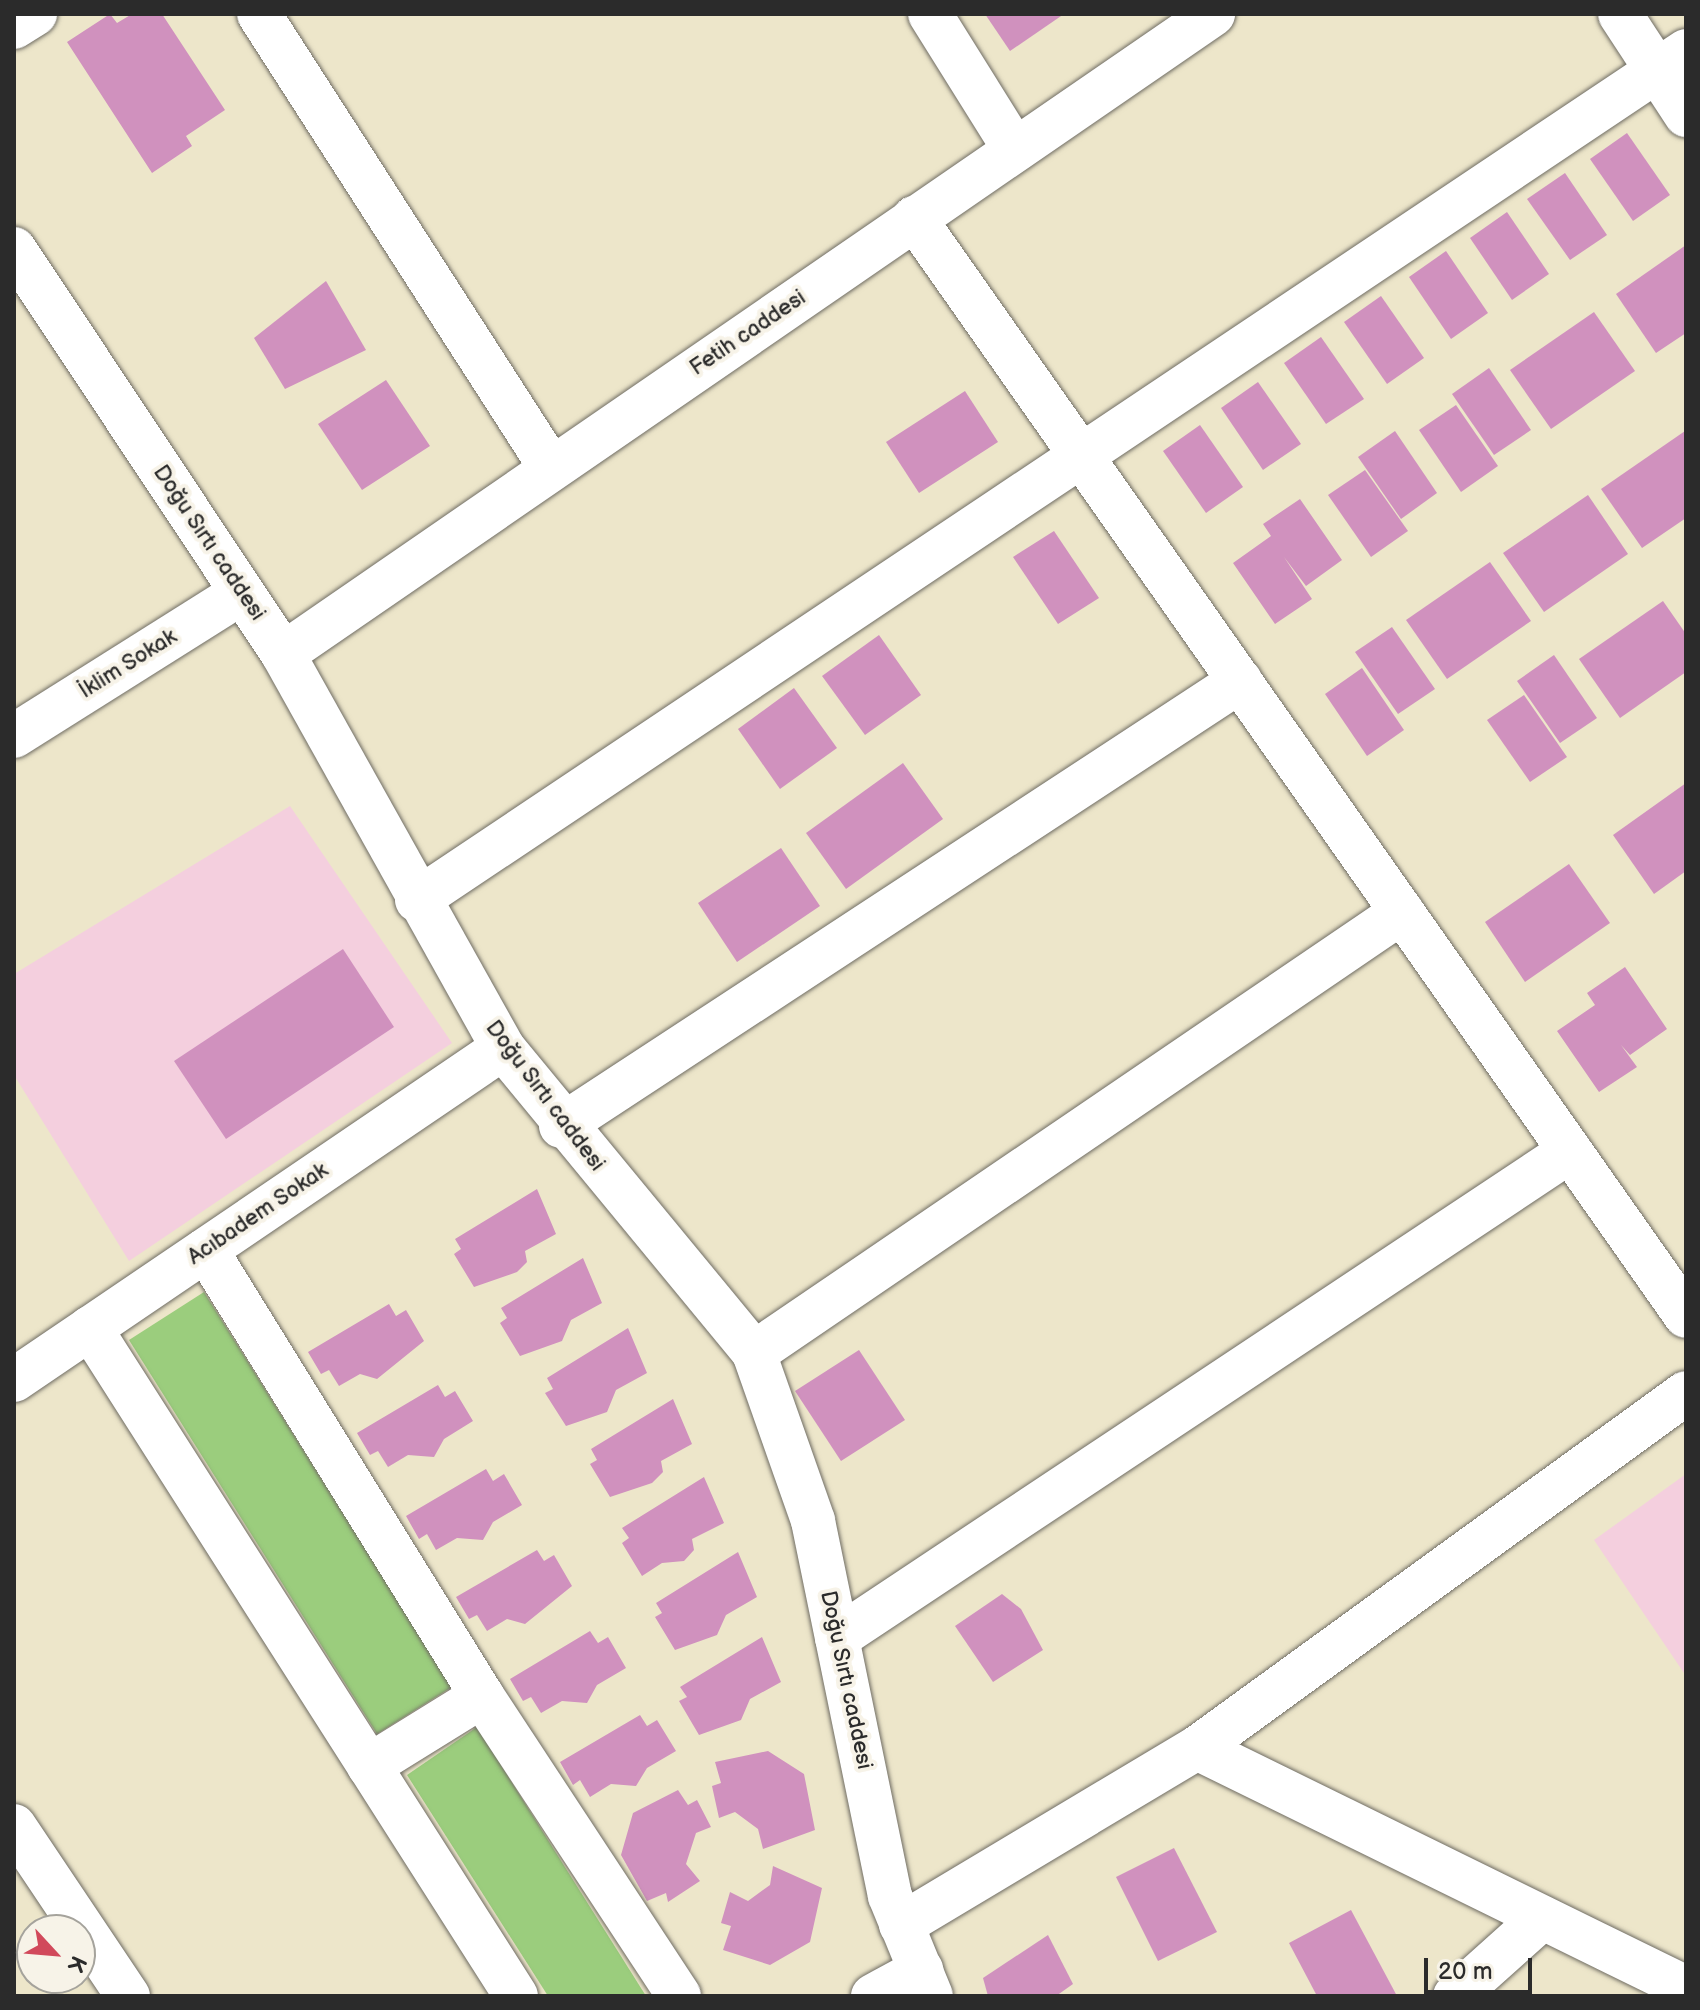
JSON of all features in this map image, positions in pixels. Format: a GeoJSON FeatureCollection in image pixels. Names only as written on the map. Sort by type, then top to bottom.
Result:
{"type":"FeatureCollection","features":[{"type":"Feature","properties":{"kind":"street"},"geometry":{"type":"LineString","coordinates":[[14,27],[35,14]]}},
{"type":"Feature","properties":{"kind":"street"},"geometry":{"type":"LineString","coordinates":[[259,14],[551,468]]}},
{"type":"Feature","properties":{"kind":"street"},"geometry":{"type":"LineString","coordinates":[[930,14],[1015,150]]}},
{"type":"Feature","properties":{"kind":"street","name":"Fetih caddesi"},"geometry":{"type":"LineString","coordinates":[[283,654],[1213,14]]}},
{"type":"Feature","properties":{"kind":"street"},"geometry":{"type":"LineString","coordinates":[[1620,14],[1671,61],[1686,115]]}},
{"type":"Feature","properties":{"kind":"street"},"geometry":{"type":"LineString","coordinates":[[417,900],[1671,61]]}},
{"type":"Feature","properties":{"kind":"street"},"geometry":{"type":"LineString","coordinates":[[914,218],[1686,1316]]}},
{"type":"Feature","properties":{"kind":"street","name":"Doğu Sırtı caddesi"},"geometry":{"type":"LineString","coordinates":[[14,249],[283,654],[417,900],[503,1048],[561,1126],[754,1353],[813,1521],[901,1925],[926,1983]]}},
{"type":"Feature","properties":{"kind":"street","name":"İklim Sokak"},"geometry":{"type":"LineString","coordinates":[[14,736],[241,593]]}},
{"type":"Feature","properties":{"kind":"street"},"geometry":{"type":"LineString","coordinates":[[561,1126],[1240,681]]}},
{"type":"Feature","properties":{"kind":"street"},"geometry":{"type":"LineString","coordinates":[[754,1353],[1402,912]]}},
{"type":"Feature","properties":{"kind":"street","name":"Acıbadem Sokak"},"geometry":{"type":"LineString","coordinates":[[14,1380],[503,1048]]}},
{"type":"Feature","properties":{"kind":"street"},"geometry":{"type":"LineString","coordinates":[[837,1638],[1570,1151]]}},
{"type":"Feature","properties":{"kind":"street"},"geometry":{"type":"LineString","coordinates":[[206,1250],[482,1696],[679,1996]]}},
{"type":"Feature","properties":{"kind":"street"},"geometry":{"type":"LineString","coordinates":[[90,1328],[516,1996]]}},
{"type":"Feature","properties":{"kind":"street"},"geometry":{"type":"LineString","coordinates":[[901,1925],[1197,1748],[1686,1393]]}},
{"type":"Feature","properties":{"kind":"street"},"geometry":{"type":"LineString","coordinates":[[369,1766],[482,1696]]}},
{"type":"Feature","properties":{"kind":"street"},"geometry":{"type":"LineString","coordinates":[[1197,1748],[1686,1988]]}},
{"type":"Feature","properties":{"kind":"street"},"geometry":{"type":"LineString","coordinates":[[14,1826],[128,1996]]}},
{"type":"Feature","properties":{"kind":"street"},"geometry":{"type":"LineString","coordinates":[[1455,1996],[1542,1918]]}},
{"type":"Feature","properties":{"kind":"street"},"geometry":{"type":"LineString","coordinates":[[873,1996],[926,1983]]}},
{"type":"Feature","properties":{"kind":"shaded area"},"geometry":{"type":"Polygon","coordinates":[[[290,806],[452,1043],[129,1261],[14,1075],[14,974],[290,806]]]}},
{"type":"Feature","properties":{"kind":"shaded area"},"geometry":{"type":"Polygon","coordinates":[[[1686,1474],[1686,1676],[1594,1540],[1686,1474]]]}},
{"type":"Feature","properties":{"kind":"green space"},"geometry":{"type":"Polygon","coordinates":[[[204,1292],[452,1687],[377,1734],[129,1340],[204,1292]]]}},
{"type":"Feature","properties":{"kind":"green space"},"geometry":{"type":"Polygon","coordinates":[[[477,1727],[646,1996],[548,1996],[407,1775],[477,1727]]]}},
{"type":"Feature","properties":{"kind":"building"},"geometry":{"type":"Polygon","coordinates":[[[110,14],[117,23],[132,14],[162,14],[225,110],[186,136],[192,146],[152,173],[67,42],[110,14]]]}},
{"type":"Feature","properties":{"kind":"building"},"geometry":{"type":"Polygon","coordinates":[[[985,14],[1064,14],[1010,51],[985,14]]]}},
{"type":"Feature","properties":{"kind":"building"},"geometry":{"type":"Polygon","coordinates":[[[1627,133],[1670,195],[1633,221],[1590,159],[1627,133]]]}},
{"type":"Feature","properties":{"kind":"building"},"geometry":{"type":"Polygon","coordinates":[[[1565,173],[1607,235],[1570,260],[1527,199],[1565,173]]]}},
{"type":"Feature","properties":{"kind":"building"},"geometry":{"type":"Polygon","coordinates":[[[1507,212],[1549,274],[1512,300],[1470,238],[1507,212]]]}},
{"type":"Feature","properties":{"kind":"building"},"geometry":{"type":"Polygon","coordinates":[[[1686,245],[1686,333],[1656,353],[1616,294],[1686,245]]]}},
{"type":"Feature","properties":{"kind":"building"},"geometry":{"type":"Polygon","coordinates":[[[1446,251],[1488,313],[1451,339],[1409,277],[1446,251]]]}},
{"type":"Feature","properties":{"kind":"building"},"geometry":{"type":"Polygon","coordinates":[[[326,281],[366,350],[285,389],[254,338],[326,281]]]}},
{"type":"Feature","properties":{"kind":"building"},"geometry":{"type":"Polygon","coordinates":[[[1381,296],[1424,358],[1387,384],[1344,322],[1381,296]]]}},
{"type":"Feature","properties":{"kind":"building"},"geometry":{"type":"Polygon","coordinates":[[[1594,312],[1635,371],[1551,429],[1510,370],[1594,312]]]}},
{"type":"Feature","properties":{"kind":"building"},"geometry":{"type":"Polygon","coordinates":[[[1321,337],[1364,399],[1326,424],[1284,363],[1321,337]]]}},
{"type":"Feature","properties":{"kind":"building"},"geometry":{"type":"Polygon","coordinates":[[[1489,368],[1531,430],[1494,455],[1452,394],[1489,368]]]}},
{"type":"Feature","properties":{"kind":"building"},"geometry":{"type":"Polygon","coordinates":[[[386,380],[430,446],[362,490],[318,424],[386,380]]]}},
{"type":"Feature","properties":{"kind":"building"},"geometry":{"type":"Polygon","coordinates":[[[1258,382],[1301,444],[1263,470],[1221,408],[1258,382]]]}},
{"type":"Feature","properties":{"kind":"building"},"geometry":{"type":"Polygon","coordinates":[[[965,391],[998,442],[919,493],[886,442],[965,391]]]}},
{"type":"Feature","properties":{"kind":"building"},"geometry":{"type":"Polygon","coordinates":[[[1456,405],[1498,466],[1461,492],[1419,430],[1456,405]]]}},
{"type":"Feature","properties":{"kind":"building"},"geometry":{"type":"Polygon","coordinates":[[[1200,425],[1243,487],[1206,513],[1163,451],[1200,425]]]}},
{"type":"Feature","properties":{"kind":"building"},"geometry":{"type":"Polygon","coordinates":[[[1395,431],[1437,493],[1401,519],[1358,457],[1395,431]]]}},
{"type":"Feature","properties":{"kind":"building"},"geometry":{"type":"Polygon","coordinates":[[[1685,431],[1686,518],[1642,548],[1601,489],[1685,431]]]}},
{"type":"Feature","properties":{"kind":"building"},"geometry":{"type":"Polygon","coordinates":[[[1365,470],[1408,531],[1371,557],[1328,495],[1365,470]]]}},
{"type":"Feature","properties":{"kind":"building"},"geometry":{"type":"Polygon","coordinates":[[[1588,495],[1628,554],[1544,612],[1503,553],[1588,495]]]}},
{"type":"Feature","properties":{"kind":"building"},"geometry":{"type":"Polygon","coordinates":[[[1300,499],[1342,560],[1306,586],[1284,557],[1312,599],[1275,624],[1233,563],[1271,536],[1263,524],[1300,499]]]}},
{"type":"Feature","properties":{"kind":"building"},"geometry":{"type":"Polygon","coordinates":[[[1054,531],[1099,598],[1058,624],[1013,557],[1054,531]]]}},
{"type":"Feature","properties":{"kind":"building"},"geometry":{"type":"Polygon","coordinates":[[[1490,562],[1531,621],[1447,679],[1406,620],[1490,562]]]}},
{"type":"Feature","properties":{"kind":"building"},"geometry":{"type":"Polygon","coordinates":[[[1663,601],[1686,634],[1686,672],[1620,718],[1579,659],[1663,601]]]}},
{"type":"Feature","properties":{"kind":"building"},"geometry":{"type":"Polygon","coordinates":[[[1392,627],[1435,689],[1398,714],[1355,652],[1392,627]]]}},
{"type":"Feature","properties":{"kind":"building"},"geometry":{"type":"Polygon","coordinates":[[[879,635],[921,695],[865,735],[822,676],[879,635]]]}},
{"type":"Feature","properties":{"kind":"building"},"geometry":{"type":"Polygon","coordinates":[[[1554,655],[1597,718],[1560,743],[1517,681],[1554,655]]]}},
{"type":"Feature","properties":{"kind":"building"},"geometry":{"type":"Polygon","coordinates":[[[1362,668],[1404,730],[1367,756],[1325,694],[1362,668]]]}},
{"type":"Feature","properties":{"kind":"building"},"geometry":{"type":"Polygon","coordinates":[[[794,688],[837,748],[780,789],[738,729],[794,688]]]}},
{"type":"Feature","properties":{"kind":"building"},"geometry":{"type":"Polygon","coordinates":[[[1524,695],[1567,757],[1530,782],[1487,720],[1524,695]]]}},
{"type":"Feature","properties":{"kind":"building"},"geometry":{"type":"Polygon","coordinates":[[[903,763],[943,819],[846,889],[806,833],[903,763]]]}},
{"type":"Feature","properties":{"kind":"building"},"geometry":{"type":"Polygon","coordinates":[[[1686,783],[1686,871],[1654,894],[1613,835],[1686,783]]]}},
{"type":"Feature","properties":{"kind":"building"},"geometry":{"type":"Polygon","coordinates":[[[781,848],[820,906],[737,962],[698,903],[781,848]]]}},
{"type":"Feature","properties":{"kind":"building"},"geometry":{"type":"Polygon","coordinates":[[[1569,864],[1610,923],[1525,982],[1485,922],[1569,864]]]}},
{"type":"Feature","properties":{"kind":"building"},"geometry":{"type":"Polygon","coordinates":[[[343,949],[394,1027],[226,1139],[174,1061],[343,949]]]}},
{"type":"Feature","properties":{"kind":"building"},"geometry":{"type":"Polygon","coordinates":[[[1625,967],[1667,1029],[1630,1055],[1621,1045],[1637,1067],[1599,1092],[1557,1031],[1595,1005],[1587,993],[1625,967]]]}},
{"type":"Feature","properties":{"kind":"building"},"geometry":{"type":"Polygon","coordinates":[[[537,1189],[556,1234],[525,1251],[527,1262],[517,1272],[474,1287],[454,1254],[461,1249],[455,1239],[537,1189]]]}},
{"type":"Feature","properties":{"kind":"building"},"geometry":{"type":"Polygon","coordinates":[[[583,1258],[602,1303],[571,1320],[562,1341],[520,1356],[500,1323],[507,1318],[501,1308],[583,1258]]]}},
{"type":"Feature","properties":{"kind":"building"},"geometry":{"type":"Polygon","coordinates":[[[389,1304],[396,1316],[406,1310],[424,1341],[377,1379],[360,1374],[339,1386],[329,1370],[321,1374],[308,1352],[389,1304]]]}},
{"type":"Feature","properties":{"kind":"building"},"geometry":{"type":"Polygon","coordinates":[[[628,1328],[647,1373],[616,1390],[607,1412],[566,1426],[545,1393],[553,1389],[547,1378],[628,1328]]]}},
{"type":"Feature","properties":{"kind":"building"},"geometry":{"type":"Polygon","coordinates":[[[859,1350],[905,1420],[841,1461],[795,1391],[859,1350]]]}},
{"type":"Feature","properties":{"kind":"building"},"geometry":{"type":"Polygon","coordinates":[[[438,1385],[445,1397],[455,1391],[473,1421],[444,1439],[434,1457],[408,1455],[388,1467],[378,1451],[370,1455],[357,1433],[438,1385]]]}},
{"type":"Feature","properties":{"kind":"building"},"geometry":{"type":"Polygon","coordinates":[[[673,1399],[692,1444],[661,1461],[663,1472],[652,1483],[610,1497],[590,1464],[597,1460],[591,1449],[673,1399]]]}},
{"type":"Feature","properties":{"kind":"building"},"geometry":{"type":"Polygon","coordinates":[[[486,1469],[493,1481],[504,1474],[522,1505],[493,1522],[483,1540],[457,1538],[436,1550],[427,1534],[419,1539],[406,1516],[486,1469]]]}},
{"type":"Feature","properties":{"kind":"building"},"geometry":{"type":"Polygon","coordinates":[[[704,1477],[724,1523],[692,1539],[694,1550],[684,1561],[662,1563],[642,1576],[622,1543],[629,1538],[622,1528],[704,1477]]]}},
{"type":"Feature","properties":{"kind":"building"},"geometry":{"type":"Polygon","coordinates":[[[537,1550],[544,1561],[554,1555],[572,1586],[525,1624],[507,1619],[487,1631],[477,1615],[469,1619],[456,1597],[537,1550]]]}},
{"type":"Feature","properties":{"kind":"building"},"geometry":{"type":"Polygon","coordinates":[[[738,1552],[757,1597],[726,1615],[717,1635],[675,1650],[655,1617],[662,1613],[656,1603],[738,1552]]]}},
{"type":"Feature","properties":{"kind":"building"},"geometry":{"type":"Polygon","coordinates":[[[1002,1594],[1021,1609],[1043,1650],[993,1682],[955,1626],[1002,1594]]]}},
{"type":"Feature","properties":{"kind":"building"},"geometry":{"type":"Polygon","coordinates":[[[590,1631],[598,1643],[608,1637],[626,1668],[597,1685],[587,1703],[562,1701],[541,1713],[531,1697],[523,1701],[510,1679],[590,1631]]]}},
{"type":"Feature","properties":{"kind":"building"},"geometry":{"type":"Polygon","coordinates":[[[762,1637],[781,1682],[750,1699],[741,1720],[699,1735],[679,1701],[687,1697],[680,1687],[762,1637]]]}},
{"type":"Feature","properties":{"kind":"building"},"geometry":{"type":"Polygon","coordinates":[[[640,1715],[647,1726],[657,1720],[676,1751],[647,1768],[636,1786],[611,1784],[590,1797],[580,1780],[573,1785],[560,1762],[640,1715]]]}},
{"type":"Feature","properties":{"kind":"building"},"geometry":{"type":"Polygon","coordinates":[[[768,1751],[804,1774],[815,1830],[763,1849],[758,1829],[735,1812],[719,1818],[712,1786],[721,1783],[715,1762],[768,1751]]]}},
{"type":"Feature","properties":{"kind":"building"},"geometry":{"type":"Polygon","coordinates":[[[678,1790],[688,1805],[697,1800],[711,1827],[696,1833],[686,1864],[700,1881],[668,1902],[666,1893],[647,1901],[621,1855],[633,1813],[678,1790]]]}},
{"type":"Feature","properties":{"kind":"building"},"geometry":{"type":"Polygon","coordinates":[[[1174,1848],[1217,1932],[1158,1961],[1116,1877],[1174,1848]]]}},
{"type":"Feature","properties":{"kind":"building"},"geometry":{"type":"Polygon","coordinates":[[[773,1866],[822,1888],[810,1942],[770,1965],[723,1950],[731,1926],[721,1923],[730,1892],[748,1901],[770,1885],[773,1866]]]}},
{"type":"Feature","properties":{"kind":"building"},"geometry":{"type":"Polygon","coordinates":[[[1351,1910],[1397,1996],[1317,1996],[1289,1943],[1351,1910]]]}},
{"type":"Feature","properties":{"kind":"building"},"geometry":{"type":"Polygon","coordinates":[[[1048,1935],[1073,1984],[1056,1996],[988,1996],[983,1978],[1048,1935]]]}}]}
